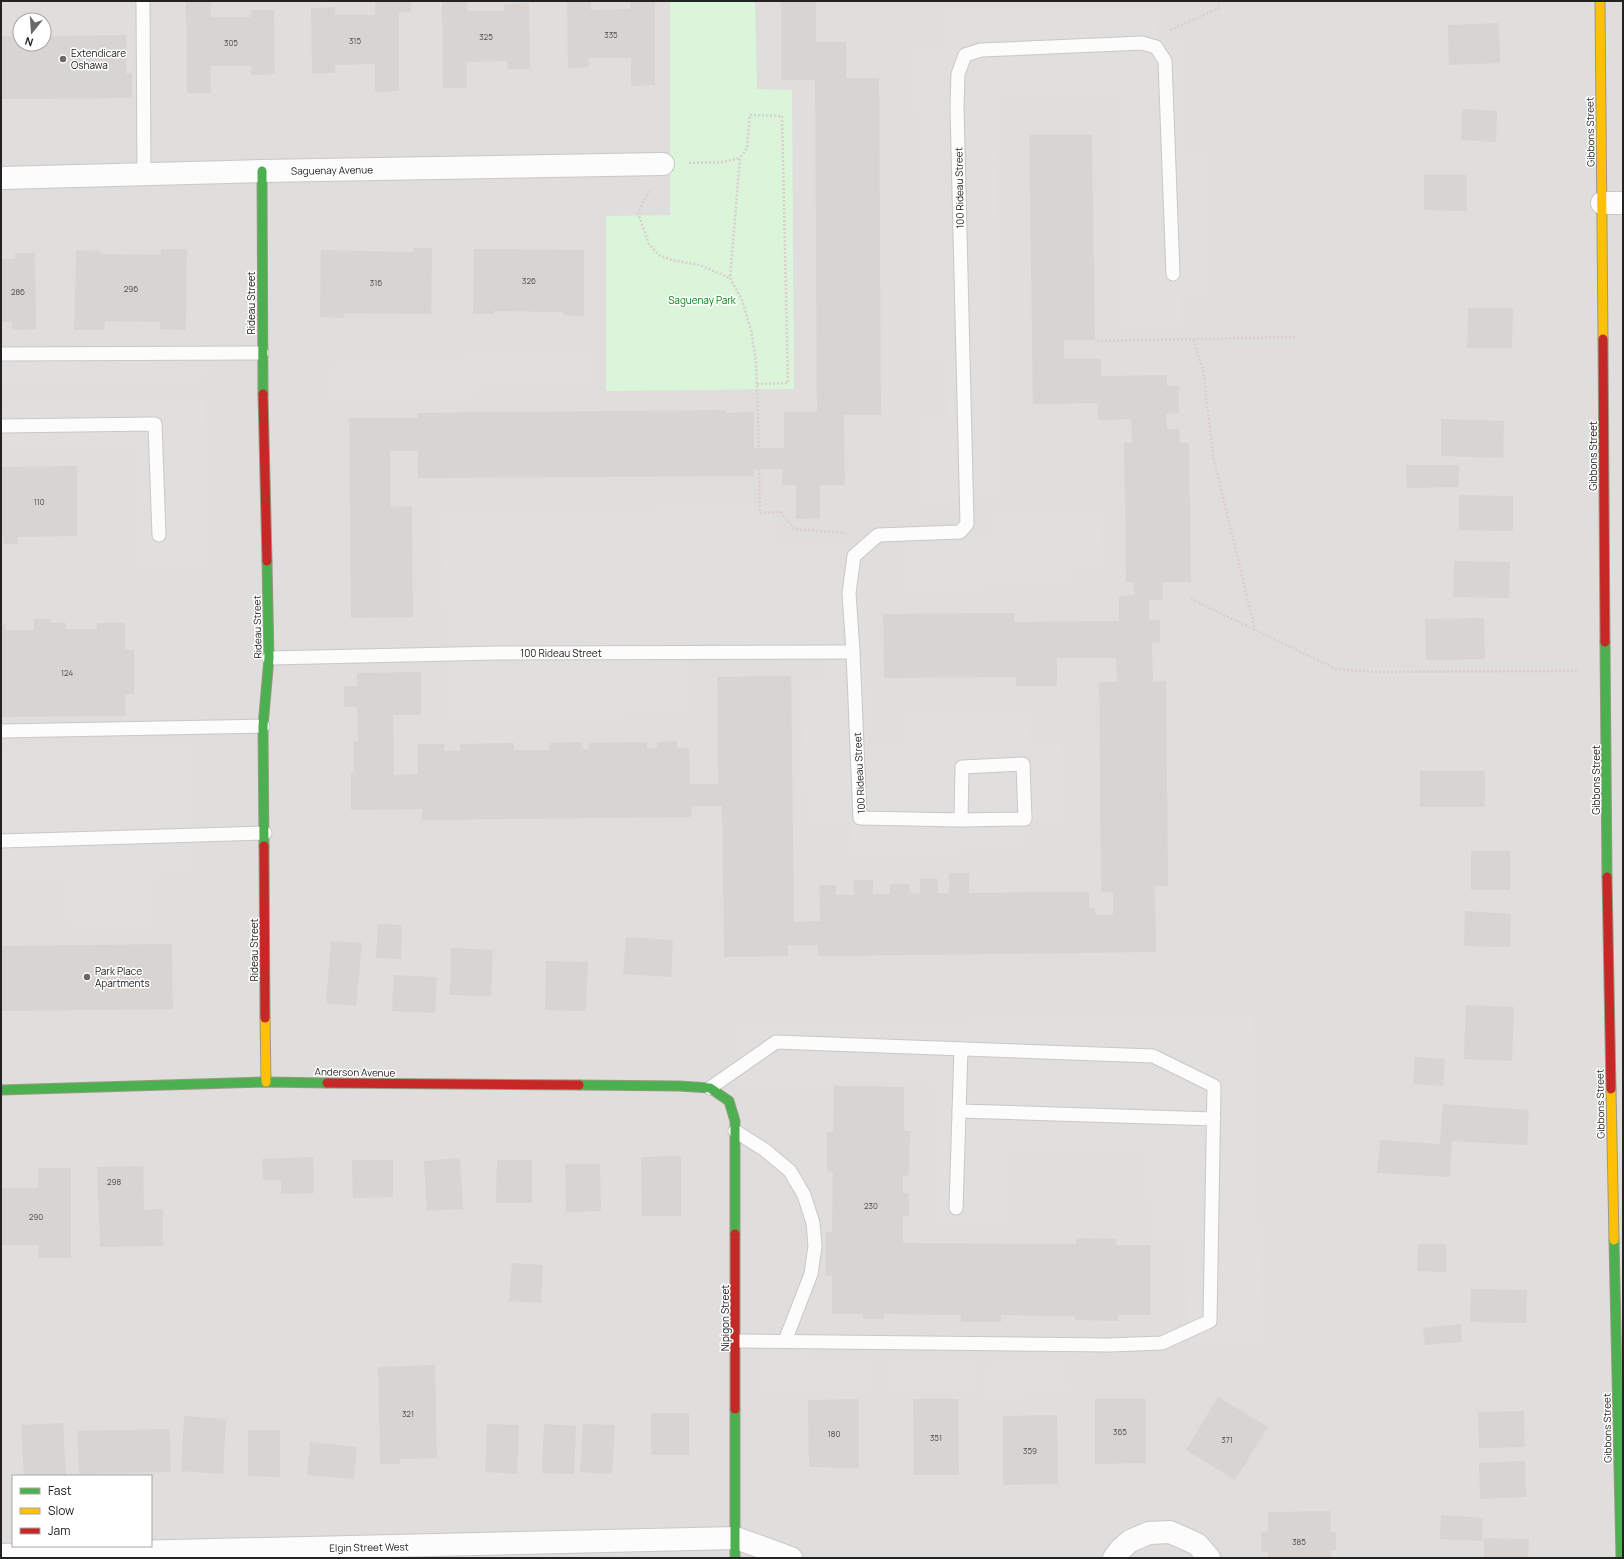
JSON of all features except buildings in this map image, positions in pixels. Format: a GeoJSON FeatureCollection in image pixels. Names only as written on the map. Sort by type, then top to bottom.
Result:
{"type":"FeatureCollection","features":[{"type":"Feature","properties":{"kind":"street","name":"Gibbons Street"},"geometry":{"type":"LineString","coordinates":[[1600,1],[1613,203],[1606,671],[1615,970],[1621,1558]]}},
{"type":"Feature","properties":{"kind":"street","name":"Saguenay Avenue"},"geometry":{"type":"LineString","coordinates":[[1,178],[262,171],[663,164]]}},
{"type":"Feature","properties":{"kind":"street","name":"Rideau Street"},"geometry":{"type":"LineString","coordinates":[[262,171],[262,353],[269,658],[263,726],[266,1082]]}},
{"type":"Feature","properties":{"kind":"street","name":"Anderson Avenue"},"geometry":{"type":"LineString","coordinates":[[1,1090],[266,1082],[679,1086],[710,1088]]}},
{"type":"Feature","properties":{"kind":"street","name":"Nipigon Street"},"geometry":{"type":"LineString","coordinates":[[710,1088],[729,1101],[735,1121],[736,1548]]}},
{"type":"Feature","properties":{"kind":"street"},"geometry":{"type":"LineString","coordinates":[[1114,1558],[1130,1541],[1148,1533],[1170,1532],[1197,1544],[1209,1558]]}},
{"type":"Feature","properties":{"kind":"street","name":"Elgin Street West"},"geometry":{"type":"LineString","coordinates":[[1,1555],[736,1548]]}},
{"type":"Feature","properties":{"kind":"street"},"geometry":{"type":"LineString","coordinates":[[736,1548],[791,1558]]}},
{"type":"Feature","properties":{"kind":"lane"},"geometry":{"type":"LineString","coordinates":[[143,1],[144,174]]}},
{"type":"Feature","properties":{"kind":"lane","name":"100 Rideau Street"},"geometry":{"type":"LineString","coordinates":[[962,820],[962,767],[1023,764],[1025,819],[962,820],[860,818],[849,592],[854,556],[878,535],[960,532],[967,524],[957,107],[958,74],[965,55],[981,50],[1142,43],[1156,47],[1165,62],[1173,274]]}},
{"type":"Feature","properties":{"kind":"lane"},"geometry":{"type":"LineString","coordinates":[[1,354],[262,353]]}},
{"type":"Feature","properties":{"kind":"lane"},"geometry":{"type":"LineString","coordinates":[[1,426],[155,424],[159,535]]}},
{"type":"Feature","properties":{"kind":"lane","name":"100 Rideau Street"},"geometry":{"type":"LineString","coordinates":[[269,658],[505,653],[853,652]]}},
{"type":"Feature","properties":{"kind":"lane"},"geometry":{"type":"LineString","coordinates":[[1,732],[263,726]]}},
{"type":"Feature","properties":{"kind":"lane"},"geometry":{"type":"LineString","coordinates":[[1,841],[265,833]]}},
{"type":"Feature","properties":{"kind":"lane"},"geometry":{"type":"LineString","coordinates":[[710,1088],[776,1042],[1153,1056],[1214,1086],[1210,1321],[1162,1343],[1109,1345],[736,1340]]}},
{"type":"Feature","properties":{"kind":"lane"},"geometry":{"type":"LineString","coordinates":[[956,1208],[961,1048]]}},
{"type":"Feature","properties":{"kind":"lane"},"geometry":{"type":"LineString","coordinates":[[959,1111],[1214,1119]]}},
{"type":"Feature","properties":{"kind":"lane"},"geometry":{"type":"LineString","coordinates":[[735,1131],[765,1150],[790,1171],[804,1195],[813,1223],[815,1246],[811,1274],[785,1341]]}},
{"type":"Feature","properties":{"kind":"path"},"geometry":{"type":"LineString","coordinates":[[1142,43],[1219,8],[1219,1]]}},
{"type":"Feature","properties":{"kind":"path"},"geometry":{"type":"LineString","coordinates":[[757,384],[788,383],[782,116],[750,115],[747,148],[740,158],[730,278],[742,300],[751,330],[756,362],[759,448]]}},
{"type":"Feature","properties":{"kind":"path"},"geometry":{"type":"LineString","coordinates":[[730,278],[700,265],[672,260],[659,255],[650,244],[638,213],[663,164],[723,162],[740,158]]}},
{"type":"Feature","properties":{"kind":"path"},"geometry":{"type":"LineString","coordinates":[[1097,341],[1296,337]]}},
{"type":"Feature","properties":{"kind":"path"},"geometry":{"type":"LineString","coordinates":[[1193,340],[1203,369],[1213,456],[1255,630]]}},
{"type":"Feature","properties":{"kind":"path"},"geometry":{"type":"LineString","coordinates":[[759,469],[760,513],[780,512],[796,529],[878,535]]}},
{"type":"Feature","properties":{"kind":"path"},"geometry":{"type":"LineString","coordinates":[[1191,599],[1336,669],[1374,672],[1606,671]]}},
{"type":"Feature","properties":{"kind":"shaded area"},"geometry":{"type":"Polygon","coordinates":[[[1,1],[1623,1],[1623,1558],[1,1558],[1,1]]]}},
{"type":"Feature","properties":{"kind":"shaded area"},"geometry":{"type":"Polygon","coordinates":[[[1155,9],[1156,38],[1185,38],[1186,154],[1206,155],[1208,292],[1180,292],[1180,327],[1121,328],[1118,96],[995,97],[1000,498],[922,499],[921,416],[948,416],[947,357],[921,357],[917,46],[945,46],[944,12],[1155,9]]]}},
{"type":"Feature","properties":{"kind":"shaded area"},"geometry":{"type":"Polygon","coordinates":[[[202,352],[203,381],[1,386],[1,357],[202,352]]]}},
{"type":"Feature","properties":{"kind":"shaded area"},"geometry":{"type":"Polygon","coordinates":[[[592,352],[593,379],[487,381],[469,398],[330,395],[332,364],[592,352]]]}},
{"type":"Feature","properties":{"kind":"shaded area"},"geometry":{"type":"Polygon","coordinates":[[[204,399],[207,568],[137,569],[135,443],[1,445],[1,403],[204,399]]]}},
{"type":"Feature","properties":{"kind":"shaded area"},"geometry":{"type":"Polygon","coordinates":[[[772,506],[774,544],[861,548],[868,744],[909,742],[908,714],[1027,710],[1029,743],[1060,742],[1063,819],[1022,821],[1023,848],[853,854],[851,821],[807,822],[802,685],[825,684],[824,651],[685,656],[688,712],[450,720],[442,516],[772,506]]]}},
{"type":"Feature","properties":{"kind":"shaded area"},"geometry":{"type":"Polygon","coordinates":[[[1099,513],[1102,568],[1070,569],[1070,583],[908,589],[906,542],[991,539],[991,517],[1099,513]]]}},
{"type":"Feature","properties":{"kind":"shaded area"},"geometry":{"type":"Polygon","coordinates":[[[192,746],[193,874],[154,874],[154,924],[69,924],[69,881],[1,882],[1,747],[192,746]]]}},
{"type":"Feature","properties":{"kind":"shaded area"},"geometry":{"type":"Polygon","coordinates":[[[1252,1014],[1262,1342],[1189,1345],[1186,1239],[1151,1240],[1148,1149],[1007,1153],[1009,1218],[938,1220],[934,1081],[738,1087],[736,1028],[1252,1014]]]}},
{"type":"Feature","properties":{"kind":"shaded area"},"geometry":{"type":"Polygon","coordinates":[[[761,1357],[874,1359],[874,1391],[760,1389],[761,1357]]]}},
{"type":"Feature","properties":{"kind":"shaded area"},"geometry":{"type":"Polygon","coordinates":[[[971,1360],[971,1390],[886,1391],[886,1361],[971,1360]]]}},
{"type":"Feature","properties":{"kind":"shaded area"},"geometry":{"type":"Polygon","coordinates":[[[1065,1362],[1067,1392],[985,1396],[984,1366],[1065,1362]]]}},
{"type":"Feature","properties":{"kind":"green space","name":"Saguenay Park"},"geometry":{"type":"Polygon","coordinates":[[[670,1],[755,1],[757,89],[792,90],[794,389],[606,391],[606,216],[670,215],[670,1]]]}},
{"type":"Feature","properties":{"kind":"traffic: fast"},"geometry":{"type":"LineString","coordinates":[[262,171],[263,394]]}},
{"type":"Feature","properties":{"kind":"traffic: fast"},"geometry":{"type":"LineString","coordinates":[[264,846],[263,726],[269,658],[267,561]]}},
{"type":"Feature","properties":{"kind":"traffic: fast"},"geometry":{"type":"LineString","coordinates":[[1605,642],[1607,877]]}},
{"type":"Feature","properties":{"kind":"traffic: fast"},"geometry":{"type":"LineString","coordinates":[[1,1090],[266,1082],[327,1083]]}},
{"type":"Feature","properties":{"kind":"traffic: fast"},"geometry":{"type":"LineString","coordinates":[[579,1085],[679,1086],[710,1088],[729,1101],[735,1121],[735,1234]]}},
{"type":"Feature","properties":{"kind":"traffic: fast"},"geometry":{"type":"LineString","coordinates":[[1614,1240],[1621,1558]]}},
{"type":"Feature","properties":{"kind":"traffic: fast"},"geometry":{"type":"LineString","coordinates":[[735,1409],[735,1558]]}},
{"type":"Feature","properties":{"kind":"traffic: slow"},"geometry":{"type":"LineString","coordinates":[[1600,1],[1603,339]]}},
{"type":"Feature","properties":{"kind":"traffic: slow"},"geometry":{"type":"LineString","coordinates":[[265,1018],[266,1082]]}},
{"type":"Feature","properties":{"kind":"traffic: slow"},"geometry":{"type":"LineString","coordinates":[[1611,1089],[1614,1240]]}},
{"type":"Feature","properties":{"kind":"traffic: jam"},"geometry":{"type":"LineString","coordinates":[[1603,339],[1605,642]]}},
{"type":"Feature","properties":{"kind":"traffic: jam"},"geometry":{"type":"LineString","coordinates":[[263,394],[267,561]]}},
{"type":"Feature","properties":{"kind":"traffic: jam"},"geometry":{"type":"LineString","coordinates":[[264,846],[265,1018]]}},
{"type":"Feature","properties":{"kind":"traffic: jam"},"geometry":{"type":"LineString","coordinates":[[1607,877],[1611,1089]]}},
{"type":"Feature","properties":{"kind":"traffic: jam"},"geometry":{"type":"LineString","coordinates":[[327,1083],[579,1085]]}},
{"type":"Feature","properties":{"kind":"traffic: jam"},"geometry":{"type":"LineString","coordinates":[[735,1234],[735,1409]]}},
{"type":"Feature","properties":{"kind":"place","name":"Extendicare Oshawa"},"geometry":{"type":"Point","coordinates":[63,59]}},
{"type":"Feature","properties":{"kind":"place","name":"Park Place Apartments"},"geometry":{"type":"Point","coordinates":[87,977]}}]}
